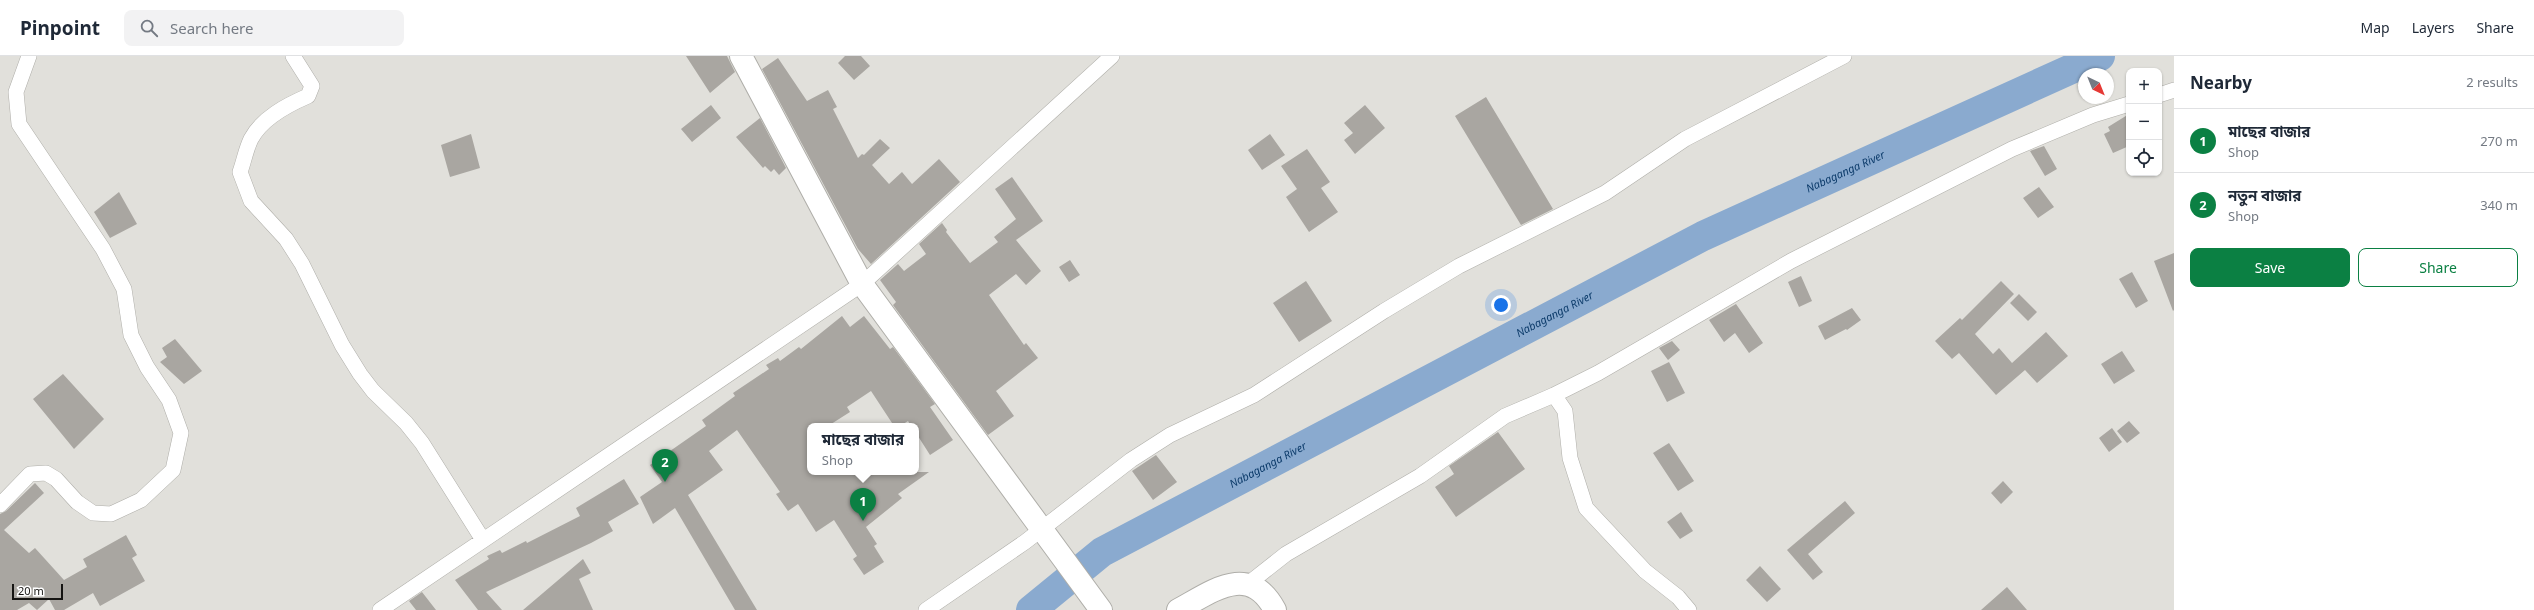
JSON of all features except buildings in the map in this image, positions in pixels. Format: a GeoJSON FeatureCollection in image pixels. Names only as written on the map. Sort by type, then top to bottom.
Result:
{"type":"FeatureCollection","features":[{"type":"Feature","properties":{"kind":"main road"},"geometry":{"type":"LineString","coordinates":[[741,56],[862,284],[1099,608]]}},
{"type":"Feature","properties":{"kind":"main road"},"geometry":{"type":"LineString","coordinates":[[1178,610],[1233,583],[1248,584],[1259,588],[1267,595],[1275,610]]}},
{"type":"Feature","properties":{"kind":"street"},"geometry":{"type":"LineString","coordinates":[[0,505],[30,474],[46,473],[56,479],[77,502],[93,512],[111,514],[141,500],[173,470],[181,433],[169,400],[147,367],[131,335],[124,289],[121,282],[103,249],[19,124],[16,92],[29,56]]}},
{"type":"Feature","properties":{"kind":"street"},"geometry":{"type":"LineString","coordinates":[[293,56],[312,86],[308,96],[288,105],[264,122],[252,139],[240,172],[251,201],[286,239],[302,264],[342,345],[360,374],[373,391],[406,423],[422,443],[483,540]]}},
{"type":"Feature","properties":{"kind":"street"},"geometry":{"type":"LineString","coordinates":[[380,610],[862,284],[1112,56]]}},
{"type":"Feature","properties":{"kind":"street"},"geometry":{"type":"LineString","coordinates":[[926,610],[1048,538],[1131,460],[1170,435],[1254,395],[1459,266],[1604,193],[1685,139],[1836,57]]}},
{"type":"Feature","properties":{"kind":"street"},"geometry":{"type":"LineString","coordinates":[[2162,93],[2174,90]]}},
{"type":"Feature","properties":{"kind":"street"},"geometry":{"type":"LineString","coordinates":[[1248,584],[1286,554],[1420,476],[1505,416],[1554,395],[1636,352],[1791,262],[2012,149],[2093,115],[2126,105]]}},
{"type":"Feature","properties":{"kind":"street"},"geometry":{"type":"LineString","coordinates":[[1554,395],[1565,411],[1570,458],[1586,508],[1645,571],[1678,597],[1689,610]]}},
{"type":"Feature","properties":{"kind":"waterway","name":"Nabaganga River"},"geometry":{"type":"LineString","coordinates":[[1031,610],[1102,552],[1703,236],[2100,56]]}},
{"type":"Feature","properties":{"kind":"place","name":"নতুন বাজার"},"geometry":{"type":"Point","coordinates":[665,482]}},
{"type":"Feature","properties":{"kind":"place","name":"মাছের বাজার"},"geometry":{"type":"Point","coordinates":[863,521]}}]}
